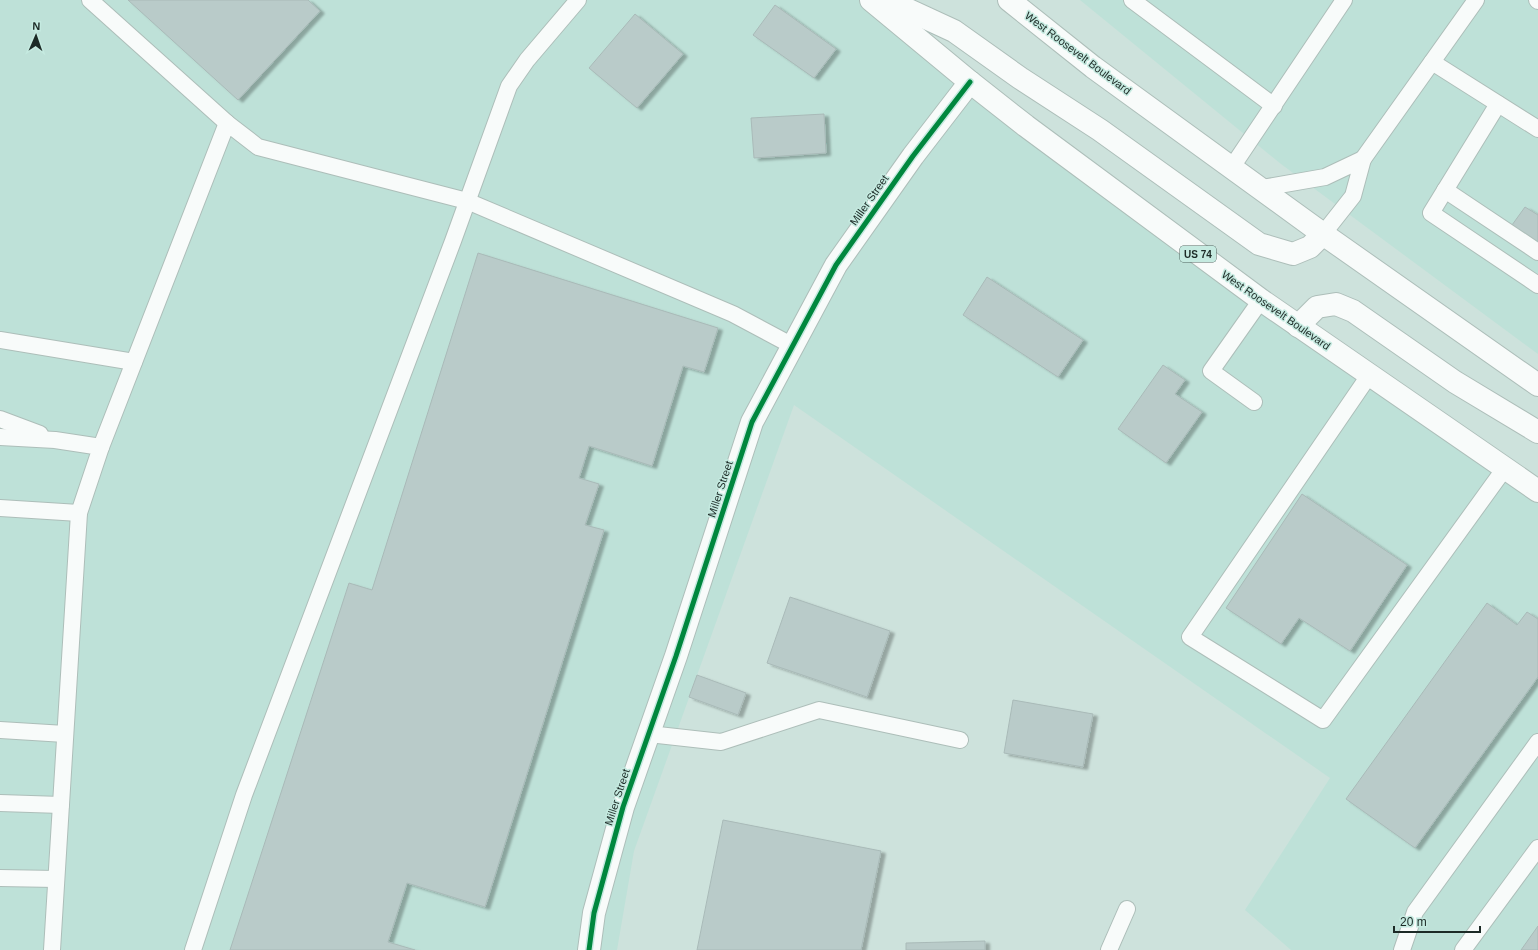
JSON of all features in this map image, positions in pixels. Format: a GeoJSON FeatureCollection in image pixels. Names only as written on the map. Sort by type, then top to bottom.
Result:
{"type":"FeatureCollection","features":[{"type":"Feature","properties":{"kind":"main road","name":"West Roosevelt Boulevard"},"geometry":{"type":"LineString","coordinates":[[871,0],[1026,126],[1261,300],[1538,491]]}},
{"type":"Feature","properties":{"kind":"main road"},"geometry":{"type":"LineString","coordinates":[[887,0],[954,31],[1020,78],[1100,130],[1259,244],[1293,254],[1310,247],[1323,234]]}},
{"type":"Feature","properties":{"kind":"main road","name":"West Roosevelt Boulevard"},"geometry":{"type":"LineString","coordinates":[[1009,0],[1092,67],[1262,188],[1323,234],[1538,385]]}},
{"type":"Feature","properties":{"kind":"main road","name":"Miller Street"},"geometry":{"type":"LineString","coordinates":[[589,950],[594,912],[623,807],[676,656],[752,422],[836,265],[913,156],[970,82]]}},
{"type":"Feature","properties":{"kind":"main road"},"geometry":{"type":"LineString","coordinates":[[1298,326],[1317,307],[1336,304],[1353,311],[1455,382],[1538,432]]}},
{"type":"Feature","properties":{"kind":"lane"},"geometry":{"type":"LineString","coordinates":[[90,0],[227,123],[258,147],[467,201],[733,314],[792,346]]}},
{"type":"Feature","properties":{"kind":"lane"},"geometry":{"type":"LineString","coordinates":[[193,950],[244,795],[509,86],[527,60],[578,0]]}},
{"type":"Feature","properties":{"kind":"lane"},"geometry":{"type":"LineString","coordinates":[[1132,0],[1274,106]]}},
{"type":"Feature","properties":{"kind":"lane"},"geometry":{"type":"LineString","coordinates":[[1232,167],[1344,0]]}},
{"type":"Feature","properties":{"kind":"lane"},"geometry":{"type":"LineString","coordinates":[[1323,234],[1353,196],[1363,159],[1476,0]]}},
{"type":"Feature","properties":{"kind":"lane"},"geometry":{"type":"LineString","coordinates":[[1432,62],[1538,129]]}},
{"type":"Feature","properties":{"kind":"lane"},"geometry":{"type":"LineString","coordinates":[[1498,104],[1431,213],[1538,285]]}},
{"type":"Feature","properties":{"kind":"lane"},"geometry":{"type":"LineString","coordinates":[[52,950],[79,513],[101,447],[227,123]]}},
{"type":"Feature","properties":{"kind":"lane"},"geometry":{"type":"LineString","coordinates":[[1262,188],[1325,177],[1363,159]]}},
{"type":"Feature","properties":{"kind":"lane"},"geometry":{"type":"LineString","coordinates":[[1445,190],[1538,252]]}},
{"type":"Feature","properties":{"kind":"lane"},"geometry":{"type":"LineString","coordinates":[[1254,402],[1211,371],[1261,300]]}},
{"type":"Feature","properties":{"kind":"lane"},"geometry":{"type":"LineString","coordinates":[[0,340],[134,362]]}},
{"type":"Feature","properties":{"kind":"lane"},"geometry":{"type":"LineString","coordinates":[[1370,374],[1190,637],[1323,720],[1505,468]]}},
{"type":"Feature","properties":{"kind":"lane"},"geometry":{"type":"LineString","coordinates":[[0,419],[55,440]]}},
{"type":"Feature","properties":{"kind":"lane"},"geometry":{"type":"LineString","coordinates":[[0,437],[55,440],[101,447]]}},
{"type":"Feature","properties":{"kind":"lane"},"geometry":{"type":"LineString","coordinates":[[0,508],[79,513]]}},
{"type":"Feature","properties":{"kind":"lane"},"geometry":{"type":"LineString","coordinates":[[649,734],[721,742],[819,710],[960,740]]}},
{"type":"Feature","properties":{"kind":"lane"},"geometry":{"type":"LineString","coordinates":[[0,730],[65,734]]}},
{"type":"Feature","properties":{"kind":"lane"},"geometry":{"type":"LineString","coordinates":[[1402,950],[1415,912],[1538,742]]}},
{"type":"Feature","properties":{"kind":"lane"},"geometry":{"type":"LineString","coordinates":[[0,804],[61,805]]}},
{"type":"Feature","properties":{"kind":"lane"},"geometry":{"type":"LineString","coordinates":[[1463,950],[1538,848]]}},
{"type":"Feature","properties":{"kind":"lane"},"geometry":{"type":"LineString","coordinates":[[0,878],[56,879]]}},
{"type":"Feature","properties":{"kind":"lane"},"geometry":{"type":"LineString","coordinates":[[1110,950],[1127,909]]}},
{"type":"Feature","properties":{"kind":"shaded area"},"geometry":{"type":"Polygon","coordinates":[[[0,0],[874,0],[1538,498],[1538,950],[1291,950],[1245,910],[1330,778],[794,405],[634,851],[617,950],[0,950],[0,0]]]}},
{"type":"Feature","properties":{"kind":"shaded area"},"geometry":{"type":"Polygon","coordinates":[[[1080,0],[1538,0],[1538,354],[1281,164],[1080,0]]]}},
{"type":"Feature","properties":{"kind":"building"},"geometry":{"type":"Polygon","coordinates":[[[128,0],[308,0],[320,11],[238,100],[128,0]]]}},
{"type":"Feature","properties":{"kind":"building"},"geometry":{"type":"Polygon","coordinates":[[[775,5],[836,49],[814,78],[753,35],[775,5]]]}},
{"type":"Feature","properties":{"kind":"building"},"geometry":{"type":"Polygon","coordinates":[[[635,14],[683,54],[637,108],[589,68],[635,14]]]}},
{"type":"Feature","properties":{"kind":"building"},"geometry":{"type":"Polygon","coordinates":[[[824,114],[826,153],[754,158],[751,118],[824,114]]]}},
{"type":"Feature","properties":{"kind":"building"},"geometry":{"type":"Polygon","coordinates":[[[1525,207],[1538,215],[1538,243],[1512,225],[1525,207]]]}},
{"type":"Feature","properties":{"kind":"building"},"geometry":{"type":"Polygon","coordinates":[[[478,253],[718,328],[704,372],[683,366],[652,466],[589,446],[579,478],[599,484],[585,525],[604,530],[485,907],[407,883],[388,942],[415,950],[230,950],[349,583],[372,590],[478,253]]]}},
{"type":"Feature","properties":{"kind":"building"},"geometry":{"type":"Polygon","coordinates":[[[987,277],[1083,340],[1058,377],[963,315],[987,277]]]}},
{"type":"Feature","properties":{"kind":"building"},"geometry":{"type":"Polygon","coordinates":[[[1163,365],[1185,380],[1175,394],[1202,412],[1166,463],[1118,429],[1163,365]]]}},
{"type":"Feature","properties":{"kind":"building"},"geometry":{"type":"Polygon","coordinates":[[[1302,494],[1407,565],[1350,651],[1299,618],[1281,644],[1226,608],[1302,494]]]}},
{"type":"Feature","properties":{"kind":"building"},"geometry":{"type":"Polygon","coordinates":[[[790,597],[890,631],[867,697],[767,663],[790,597]]]}},
{"type":"Feature","properties":{"kind":"building"},"geometry":{"type":"Polygon","coordinates":[[[1487,603],[1517,625],[1527,612],[1538,619],[1538,677],[1415,848],[1346,799],[1487,603]]]}},
{"type":"Feature","properties":{"kind":"building"},"geometry":{"type":"Polygon","coordinates":[[[697,675],[746,693],[738,715],[689,697],[697,675]]]}},
{"type":"Feature","properties":{"kind":"building"},"geometry":{"type":"Polygon","coordinates":[[[1013,700],[1093,714],[1083,767],[1004,753],[1013,700]]]}},
{"type":"Feature","properties":{"kind":"building"},"geometry":{"type":"Polygon","coordinates":[[[723,820],[881,851],[861,950],[697,950],[723,820]]]}},
{"type":"Feature","properties":{"kind":"building"},"geometry":{"type":"Polygon","coordinates":[[[1538,926],[1538,950],[1521,950],[1538,926]]]}},
{"type":"Feature","properties":{"kind":"building"},"geometry":{"type":"Polygon","coordinates":[[[985,941],[985,950],[906,950],[906,943],[985,941]]]}},
{"type":"Feature","properties":{"kind":"cycle path"},"geometry":{"type":"LineString","coordinates":[[589,950],[594,913],[623,807],[676,656],[752,422],[836,265],[913,156],[970,82]]}}]}
